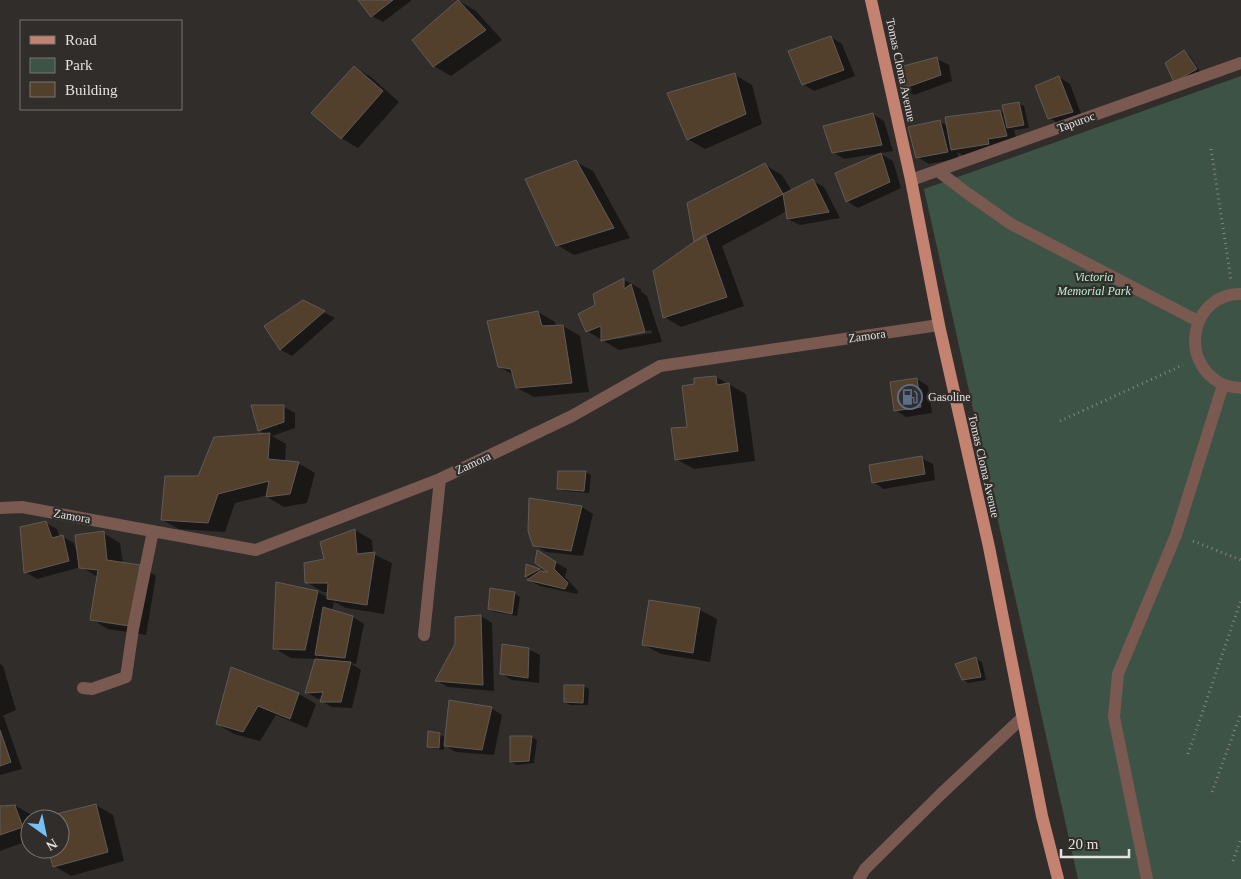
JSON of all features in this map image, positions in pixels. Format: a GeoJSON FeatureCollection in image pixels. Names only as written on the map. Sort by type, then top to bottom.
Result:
{"type":"FeatureCollection","features":[{"type":"Feature","properties":{"kind":"main road","name":"Tomas Cloma Avenue"},"geometry":{"type":"LineString","coordinates":[[871,0],[911,180],[939,325],[989,547],[1042,816],[1058,879]]}},
{"type":"Feature","properties":{"kind":"street","name":"Tapuroc"},"geometry":{"type":"LineString","coordinates":[[911,180],[1241,62]]}},
{"type":"Feature","properties":{"kind":"street"},"geometry":{"type":"LineString","coordinates":[[938,171],[1011,224],[1198,321]]}},
{"type":"Feature","properties":{"kind":"street"},"geometry":{"type":"LineString","coordinates":[[1237,293],[1212,303],[1198,321],[1194,340],[1197,359],[1208,374],[1224,385],[1241,388]]}},
{"type":"Feature","properties":{"kind":"street","name":"Zamora"},"geometry":{"type":"LineString","coordinates":[[0,508],[22,507],[256,550],[440,479],[572,416],[660,366],[939,325]]}},
{"type":"Feature","properties":{"kind":"street"},"geometry":{"type":"LineString","coordinates":[[1147,879],[1114,717],[1118,674],[1176,534],[1224,385]]}},
{"type":"Feature","properties":{"kind":"street"},"geometry":{"type":"LineString","coordinates":[[424,635],[440,479]]}},
{"type":"Feature","properties":{"kind":"street"},"geometry":{"type":"LineString","coordinates":[[83,688],[92,689],[126,677],[133,629],[153,531]]}},
{"type":"Feature","properties":{"kind":"street"},"geometry":{"type":"LineString","coordinates":[[859,879],[865,869],[1022,718]]}},
{"type":"Feature","properties":{"kind":"path"},"geometry":{"type":"LineString","coordinates":[[1211,149],[1237,293]]}},
{"type":"Feature","properties":{"kind":"path"},"geometry":{"type":"LineString","coordinates":[[1060,421],[1197,359]]}},
{"type":"Feature","properties":{"kind":"path"},"geometry":{"type":"LineString","coordinates":[[1176,534],[1241,560]]}},
{"type":"Feature","properties":{"kind":"path"},"geometry":{"type":"LineString","coordinates":[[1188,754],[1241,600]]}},
{"type":"Feature","properties":{"kind":"path"},"geometry":{"type":"LineString","coordinates":[[1212,792],[1241,713]]}},
{"type":"Feature","properties":{"kind":"path"},"geometry":{"type":"LineString","coordinates":[[1233,861],[1241,838]]}},
{"type":"Feature","properties":{"kind":"green space","name":"Victoria Memorial Park"},"geometry":{"type":"Polygon","coordinates":[[[1241,76],[1241,879],[1078,879],[924,189],[1241,76]]]}},
{"type":"Feature","properties":{"kind":"building"},"geometry":{"type":"Polygon","coordinates":[[[358,0],[393,0],[371,17],[358,0]]]}},
{"type":"Feature","properties":{"kind":"building"},"geometry":{"type":"Polygon","coordinates":[[[458,0],[486,30],[433,67],[412,40],[458,0]]]}},
{"type":"Feature","properties":{"kind":"building"},"geometry":{"type":"Polygon","coordinates":[[[831,36],[844,70],[802,85],[788,51],[831,36]]]}},
{"type":"Feature","properties":{"kind":"building"},"geometry":{"type":"Polygon","coordinates":[[[1184,50],[1197,69],[1174,82],[1165,63],[1184,50]]]}},
{"type":"Feature","properties":{"kind":"building"},"geometry":{"type":"Polygon","coordinates":[[[937,57],[941,75],[902,89],[896,68],[937,57]]]}},
{"type":"Feature","properties":{"kind":"building"},"geometry":{"type":"Polygon","coordinates":[[[354,66],[383,91],[341,139],[311,113],[354,66]]]}},
{"type":"Feature","properties":{"kind":"building"},"geometry":{"type":"Polygon","coordinates":[[[735,73],[746,114],[687,140],[667,93],[735,73]]]}},
{"type":"Feature","properties":{"kind":"building"},"geometry":{"type":"Polygon","coordinates":[[[1059,76],[1073,112],[1048,119],[1035,86],[1059,76]]]}},
{"type":"Feature","properties":{"kind":"building"},"geometry":{"type":"Polygon","coordinates":[[[1019,102],[1024,125],[1007,128],[1002,105],[1019,102]]]}},
{"type":"Feature","properties":{"kind":"building"},"geometry":{"type":"Polygon","coordinates":[[[1000,110],[1007,136],[988,139],[989,144],[951,150],[945,117],[1000,110]]]}},
{"type":"Feature","properties":{"kind":"building"},"geometry":{"type":"Polygon","coordinates":[[[873,113],[882,145],[832,153],[823,126],[873,113]]]}},
{"type":"Feature","properties":{"kind":"building"},"geometry":{"type":"Polygon","coordinates":[[[940,120],[948,152],[916,158],[908,127],[940,120]]]}},
{"type":"Feature","properties":{"kind":"building"},"geometry":{"type":"Polygon","coordinates":[[[881,153],[890,182],[846,202],[835,173],[881,153]]]}},
{"type":"Feature","properties":{"kind":"building"},"geometry":{"type":"Polygon","coordinates":[[[576,160],[614,228],[556,246],[525,179],[576,160]]]}},
{"type":"Feature","properties":{"kind":"building"},"geometry":{"type":"Polygon","coordinates":[[[765,163],[783,194],[694,242],[687,203],[765,163]]]}},
{"type":"Feature","properties":{"kind":"building"},"geometry":{"type":"Polygon","coordinates":[[[813,179],[829,212],[787,219],[783,194],[813,179]]]}},
{"type":"Feature","properties":{"kind":"building"},"geometry":{"type":"Polygon","coordinates":[[[705,234],[727,297],[663,318],[653,271],[705,234]]]}},
{"type":"Feature","properties":{"kind":"building"},"geometry":{"type":"Polygon","coordinates":[[[624,278],[624,289],[631,284],[645,332],[601,341],[601,326],[586,332],[578,314],[595,305],[593,294],[624,278]]]}},
{"type":"Feature","properties":{"kind":"building"},"geometry":{"type":"Polygon","coordinates":[[[303,300],[325,311],[280,350],[264,326],[303,300]]]}},
{"type":"Feature","properties":{"kind":"building"},"geometry":{"type":"Polygon","coordinates":[[[538,311],[542,326],[563,325],[572,383],[516,388],[511,369],[498,367],[487,321],[538,311]]]}},
{"type":"Feature","properties":{"kind":"building"},"geometry":{"type":"Polygon","coordinates":[[[716,376],[717,385],[729,383],[738,451],[675,460],[671,428],[687,427],[682,386],[694,384],[694,378],[716,376]]]}},
{"type":"Feature","properties":{"kind":"building"},"geometry":{"type":"Polygon","coordinates":[[[917,378],[921,407],[894,411],[890,382],[917,378]]]}},
{"type":"Feature","properties":{"kind":"building"},"geometry":{"type":"Polygon","coordinates":[[[251,405],[284,405],[284,422],[258,431],[251,405]]]}},
{"type":"Feature","properties":{"kind":"building"},"geometry":{"type":"Polygon","coordinates":[[[270,433],[268,459],[299,462],[290,494],[266,497],[269,481],[218,494],[208,523],[161,520],[165,476],[198,476],[214,437],[270,433]]]}},
{"type":"Feature","properties":{"kind":"building"},"geometry":{"type":"Polygon","coordinates":[[[922,456],[925,474],[872,483],[869,465],[922,456]]]}},
{"type":"Feature","properties":{"kind":"building"},"geometry":{"type":"Polygon","coordinates":[[[558,471],[586,471],[584,491],[557,489],[558,471]]]}},
{"type":"Feature","properties":{"kind":"building"},"geometry":{"type":"Polygon","coordinates":[[[529,498],[582,506],[571,551],[533,546],[528,531],[529,498]]]}},
{"type":"Feature","properties":{"kind":"building"},"geometry":{"type":"Polygon","coordinates":[[[46,521],[52,538],[63,535],[69,561],[24,573],[20,527],[46,521]]]}},
{"type":"Feature","properties":{"kind":"building"},"geometry":{"type":"Polygon","coordinates":[[[355,529],[357,554],[375,552],[367,605],[327,599],[328,583],[305,583],[304,563],[324,559],[320,542],[355,529]]]}},
{"type":"Feature","properties":{"kind":"building"},"geometry":{"type":"Polygon","coordinates":[[[104,531],[107,560],[140,565],[129,626],[90,620],[98,570],[79,568],[75,535],[104,531]]]}},
{"type":"Feature","properties":{"kind":"building"},"geometry":{"type":"Polygon","coordinates":[[[537,550],[556,562],[554,569],[568,583],[565,589],[527,580],[540,571],[548,572],[535,563],[537,550]]]}},
{"type":"Feature","properties":{"kind":"building"},"geometry":{"type":"Polygon","coordinates":[[[526,564],[540,569],[525,577],[526,564]]]}},
{"type":"Feature","properties":{"kind":"building"},"geometry":{"type":"Polygon","coordinates":[[[276,582],[318,591],[305,650],[273,649],[276,582]]]}},
{"type":"Feature","properties":{"kind":"building"},"geometry":{"type":"Polygon","coordinates":[[[490,588],[515,592],[512,614],[488,609],[490,588]]]}},
{"type":"Feature","properties":{"kind":"building"},"geometry":{"type":"Polygon","coordinates":[[[649,600],[700,608],[693,653],[642,645],[649,600]]]}},
{"type":"Feature","properties":{"kind":"building"},"geometry":{"type":"Polygon","coordinates":[[[323,607],[353,616],[345,658],[315,655],[323,607]]]}},
{"type":"Feature","properties":{"kind":"building"},"geometry":{"type":"Polygon","coordinates":[[[481,615],[483,685],[435,681],[455,644],[455,617],[481,615]]]}},
{"type":"Feature","properties":{"kind":"building"},"geometry":{"type":"Polygon","coordinates":[[[502,644],[529,648],[528,678],[500,674],[502,644]]]}},
{"type":"Feature","properties":{"kind":"building"},"geometry":{"type":"Polygon","coordinates":[[[976,657],[981,677],[962,680],[955,664],[976,657]]]}},
{"type":"Feature","properties":{"kind":"building"},"geometry":{"type":"Polygon","coordinates":[[[315,659],[351,662],[341,702],[320,702],[323,692],[305,693],[315,659]]]}},
{"type":"Feature","properties":{"kind":"building"},"geometry":{"type":"Polygon","coordinates":[[[231,667],[299,693],[290,719],[258,706],[243,732],[216,724],[231,667]]]}},
{"type":"Feature","properties":{"kind":"building"},"geometry":{"type":"Polygon","coordinates":[[[564,685],[584,685],[583,703],[564,702],[564,685]]]}},
{"type":"Feature","properties":{"kind":"building"},"geometry":{"type":"Polygon","coordinates":[[[449,700],[492,707],[482,750],[444,746],[449,700]]]}},
{"type":"Feature","properties":{"kind":"building"},"geometry":{"type":"Polygon","coordinates":[[[0,730],[11,762],[0,766],[0,730]]]}},
{"type":"Feature","properties":{"kind":"building"},"geometry":{"type":"Polygon","coordinates":[[[428,731],[440,733],[439,748],[427,747],[428,731]]]}},
{"type":"Feature","properties":{"kind":"building"},"geometry":{"type":"Polygon","coordinates":[[[510,736],[532,736],[529,761],[510,762],[510,736]]]}},
{"type":"Feature","properties":{"kind":"building"},"geometry":{"type":"Polygon","coordinates":[[[96,804],[108,852],[53,867],[51,859],[70,859],[70,810],[96,804]]]}},
{"type":"Feature","properties":{"kind":"building"},"geometry":{"type":"Polygon","coordinates":[[[16,805],[20,819],[20,828],[0,835],[0,806],[16,805]]]}},
{"type":"Feature","properties":{"kind":"place","name":"Gasoline"},"geometry":{"type":"Point","coordinates":[910,397]}}]}
